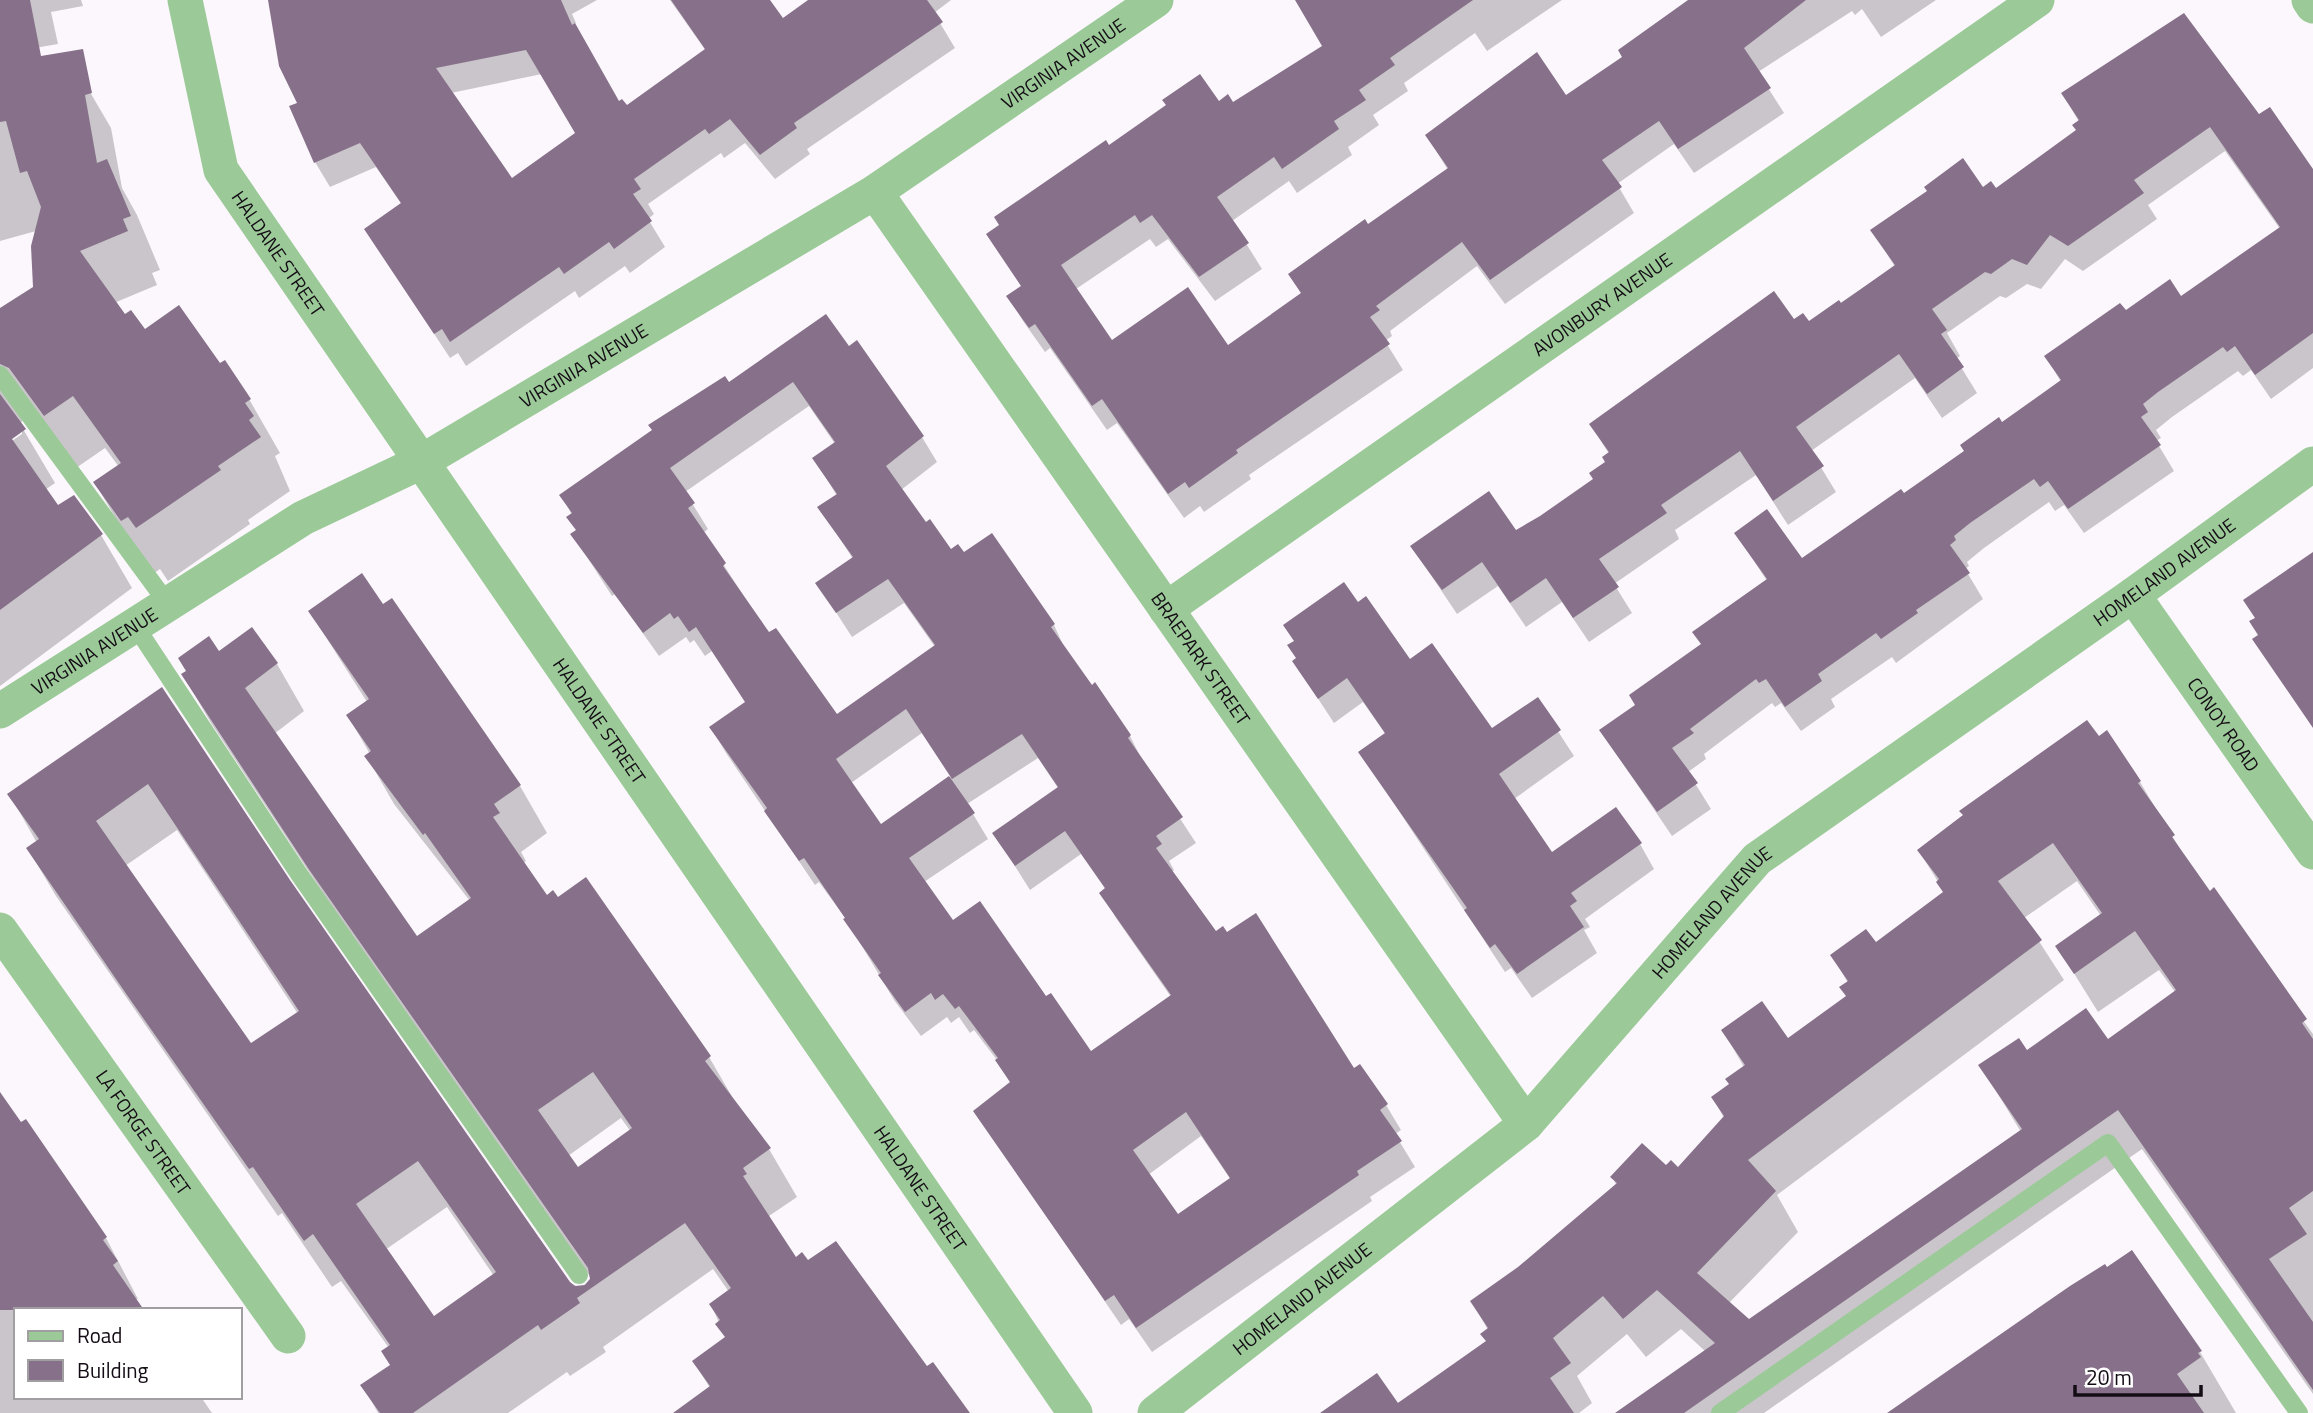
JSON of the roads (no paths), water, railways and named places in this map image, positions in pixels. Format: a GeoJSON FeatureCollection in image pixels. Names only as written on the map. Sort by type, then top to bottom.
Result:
{"type":"FeatureCollection","features":[{"type":"Feature","properties":{"kind":"street","name":"HALDANE STREET"},"geometry":{"type":"LineString","coordinates":[[185,0],[221,170],[1075,1413]]}},
{"type":"Feature","properties":{"kind":"street","name":"VIRGINIA AVENUE"},"geometry":{"type":"LineString","coordinates":[[0,711],[303,518],[421,462],[875,192],[1156,0]]}},
{"type":"Feature","properties":{"kind":"street","name":"AVONBURY AVENUE"},"geometry":{"type":"LineString","coordinates":[[1166,609],[2037,0]]}},
{"type":"Feature","properties":{"kind":"street"},"geometry":{"type":"LineString","coordinates":[[2309,0],[2313,6]]}},
{"type":"Feature","properties":{"kind":"street","name":"BRAEPARK STREET"},"geometry":{"type":"LineString","coordinates":[[875,192],[1526,1124]]}},
{"type":"Feature","properties":{"kind":"street","name":"HOMELAND AVENUE"},"geometry":{"type":"LineString","coordinates":[[1155,1413],[1526,1124],[1757,859],[2133,595],[2313,464]]}},
{"type":"Feature","properties":{"kind":"street","name":"CONOY ROAD"},"geometry":{"type":"LineString","coordinates":[[2133,595],[2313,852]]}},
{"type":"Feature","properties":{"kind":"street","name":"LA FORGE STREET"},"geometry":{"type":"LineString","coordinates":[[0,930],[288,1336]]}},
{"type":"Feature","properties":{"kind":"lane"},"geometry":{"type":"LineString","coordinates":[[0,375],[168,604]]}},
{"type":"Feature","properties":{"kind":"lane"},"geometry":{"type":"LineString","coordinates":[[134,624],[299,874],[579,1275]]}},
{"type":"Feature","properties":{"kind":"lane"},"geometry":{"type":"LineString","coordinates":[[1720,1413],[2108,1143],[2299,1413]]}}]}
